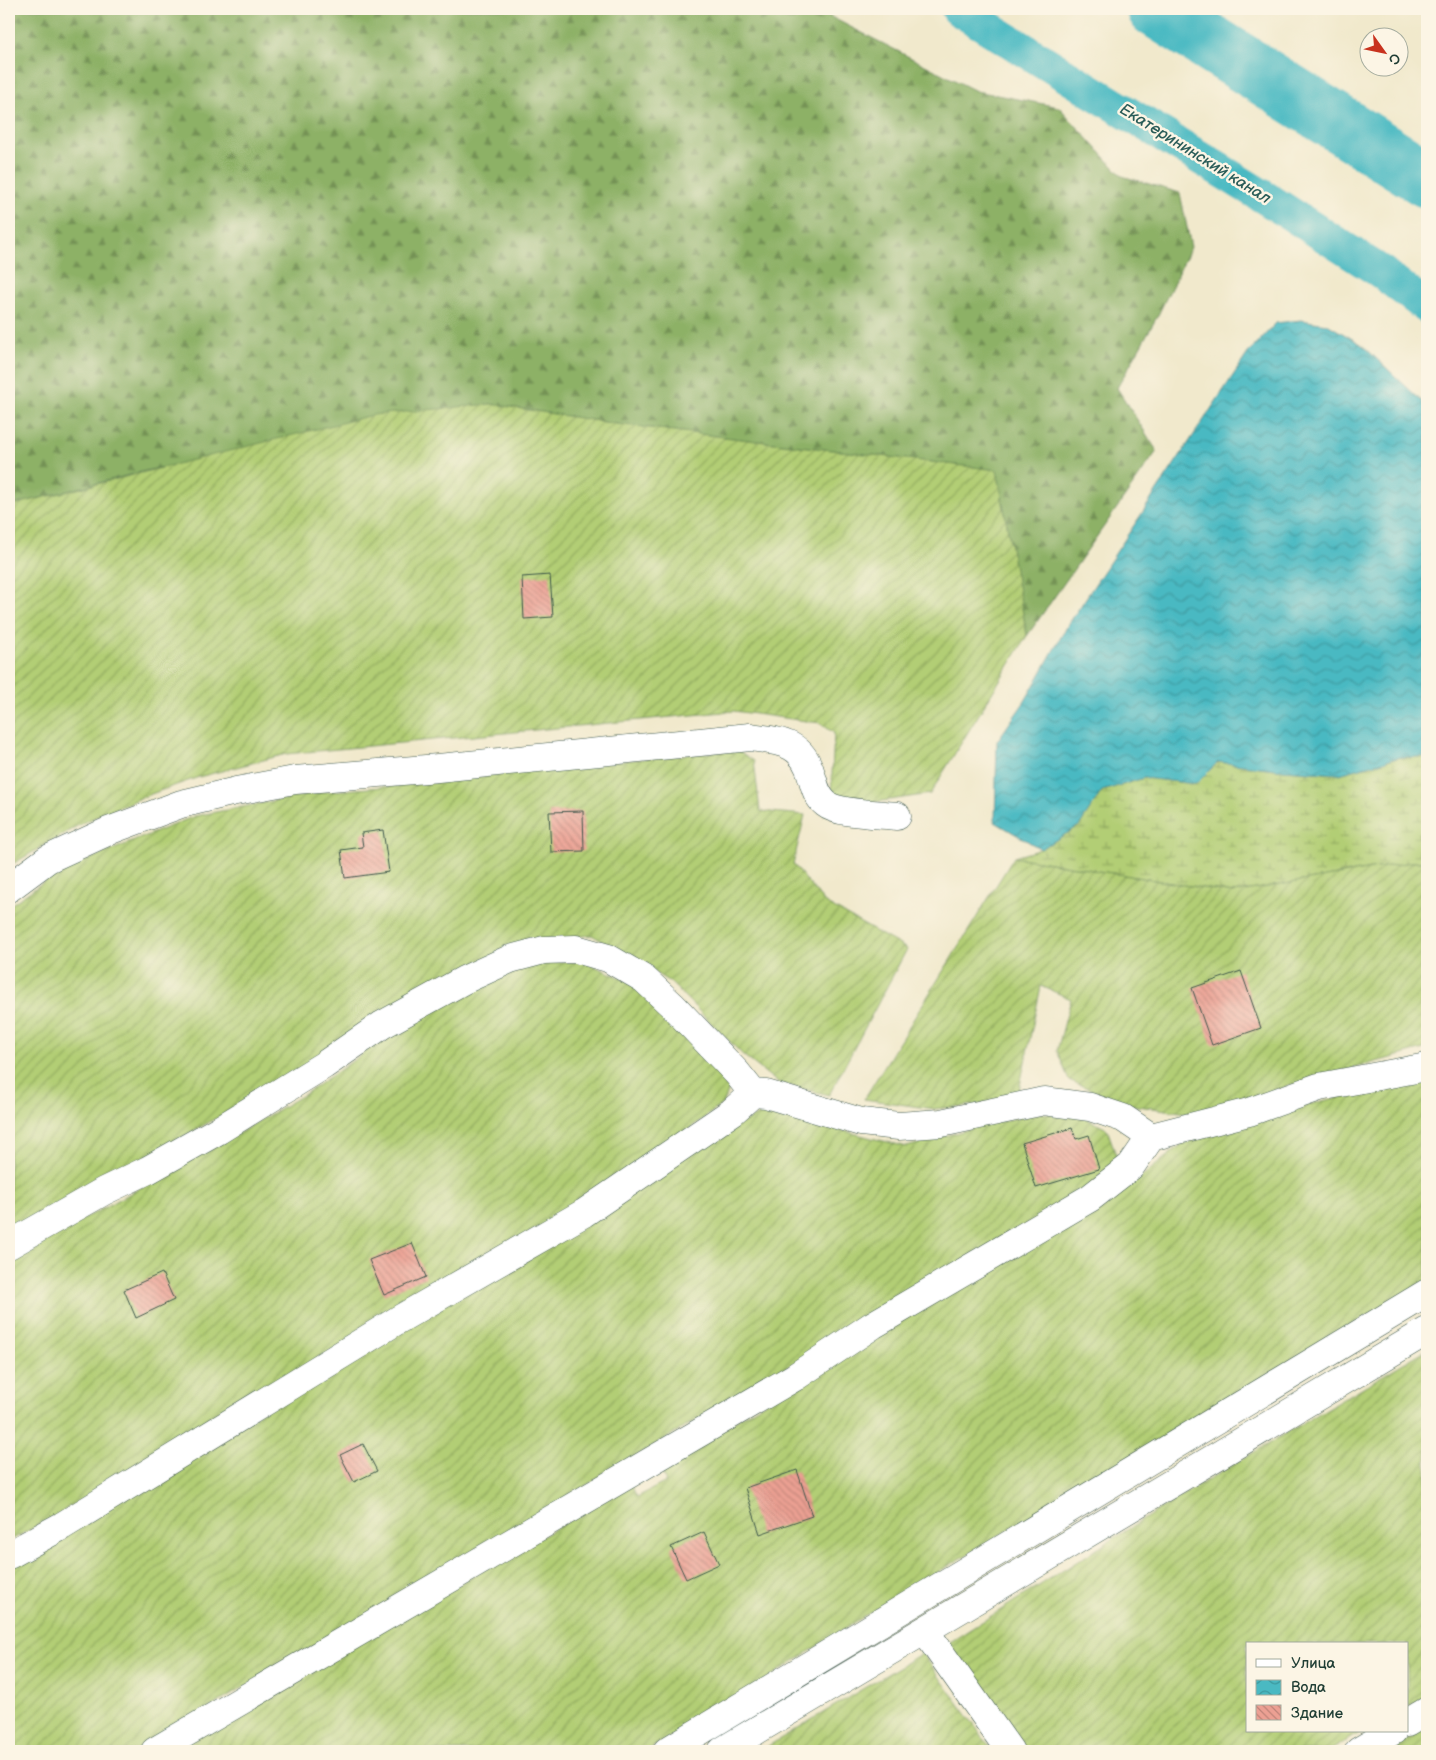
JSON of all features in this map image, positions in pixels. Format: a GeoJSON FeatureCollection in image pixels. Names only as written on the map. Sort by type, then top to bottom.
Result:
{"type":"FeatureCollection","features":[{"type":"Feature","properties":{"kind":"street"},"geometry":{"type":"LineString","coordinates":[[9,888],[48,859],[111,830],[181,804],[236,791],[295,780],[750,737],[783,741],[799,751],[810,770],[816,792],[826,804],[838,810],[897,816]]}},
{"type":"Feature","properties":{"kind":"street"},"geometry":{"type":"LineString","coordinates":[[9,1245],[104,1191],[148,1170],[219,1130],[324,1065],[382,1025],[471,976],[510,959],[544,950],[576,949],[608,958],[644,979],[673,1006],[753,1093],[766,1094],[861,1122],[899,1126],[941,1123],[1044,1101],[1090,1107],[1123,1118],[1151,1138]]}},
{"type":"Feature","properties":{"kind":"street"},"geometry":{"type":"LineString","coordinates":[[155,1751],[795,1377],[873,1325],[1090,1198],[1131,1166],[1151,1138],[1249,1112],[1319,1087],[1427,1067]]}},
{"type":"Feature","properties":{"kind":"street"},"geometry":{"type":"LineString","coordinates":[[9,1554],[78,1516],[398,1320],[584,1213],[732,1112],[753,1093]]}},
{"type":"Feature","properties":{"kind":"street"},"geometry":{"type":"LineString","coordinates":[[667,1751],[1427,1293]]}},
{"type":"Feature","properties":{"kind":"street"},"geometry":{"type":"LineString","coordinates":[[722,1751],[1427,1331]]}},
{"type":"Feature","properties":{"kind":"street"},"geometry":{"type":"LineString","coordinates":[[925,1631],[1010,1751]]}},
{"type":"Feature","properties":{"kind":"street"},"geometry":{"type":"LineString","coordinates":[[1408,1722],[1427,1711]]}},
{"type":"Feature","properties":{"kind":"street"},"geometry":{"type":"LineString","coordinates":[[1360,1751],[1391,1732]]}},
{"type":"Feature","properties":{"kind":"green space"},"geometry":{"type":"Polygon","coordinates":[[[9,9],[823,9],[829,16],[976,91],[1059,107],[1122,176],[1180,193],[1191,247],[1158,315],[1117,388],[1157,451],[1027,636],[997,470],[616,424],[491,404],[149,470],[9,506],[9,9]]]}},
{"type":"Feature","properties":{"kind":"green space"},"geometry":{"type":"Polygon","coordinates":[[[491,404],[616,424],[997,470],[1027,636],[930,794],[855,805],[831,796],[834,733],[820,723],[734,711],[286,754],[199,777],[148,795],[84,822],[9,866],[9,506],[373,415],[491,404]]]}},
{"type":"Feature","properties":{"kind":"green space"},"geometry":{"type":"Polygon","coordinates":[[[737,750],[754,761],[760,811],[805,815],[793,864],[825,903],[907,949],[829,1095],[778,1083],[743,1055],[670,982],[592,935],[573,937],[306,1069],[9,1232],[9,906],[58,872],[195,816],[321,792],[440,782],[537,769],[737,750]]]}},
{"type":"Feature","properties":{"kind":"green space"},"geometry":{"type":"Polygon","coordinates":[[[1401,757],[1427,757],[1427,862],[1412,862],[1233,893],[1014,857],[1041,849],[1079,826],[1102,791],[1144,778],[1196,784],[1218,762],[1339,774],[1401,757]]]}},
{"type":"Feature","properties":{"kind":"green space"},"geometry":{"type":"Polygon","coordinates":[[[1014,857],[1233,893],[1412,862],[1427,862],[1427,1048],[1288,1086],[1228,1107],[1187,1113],[1124,1104],[1069,1080],[1057,1051],[1071,999],[1041,986],[1018,1095],[994,1103],[934,1109],[864,1099],[1014,857]]]}},
{"type":"Feature","properties":{"kind":"green space"},"geometry":{"type":"Polygon","coordinates":[[[583,961],[637,985],[731,1083],[724,1103],[622,1178],[142,1461],[57,1515],[9,1541],[9,1266],[60,1232],[229,1139],[311,1090],[384,1039],[472,990],[522,968],[551,962],[583,961]]]}},
{"type":"Feature","properties":{"kind":"green space"},"geometry":{"type":"Polygon","coordinates":[[[1427,1077],[1427,1280],[871,1612],[718,1710],[647,1751],[170,1751],[631,1485],[637,1497],[666,1482],[658,1467],[877,1335],[1124,1191],[1182,1144],[1318,1102],[1427,1077]]]}},
{"type":"Feature","properties":{"kind":"green space"},"geometry":{"type":"Polygon","coordinates":[[[766,1111],[907,1147],[987,1124],[1041,1113],[1083,1117],[1107,1129],[1119,1163],[1085,1191],[136,1751],[9,1751],[9,1565],[706,1142],[766,1111]]]}},
{"type":"Feature","properties":{"kind":"green space"},"geometry":{"type":"Polygon","coordinates":[[[1427,1349],[1427,1696],[1408,1706],[1408,1642],[1246,1642],[1246,1732],[1362,1732],[1329,1751],[1024,1751],[947,1644],[1179,1497],[1427,1349]]]}},
{"type":"Feature","properties":{"kind":"green space"},"geometry":{"type":"Polygon","coordinates":[[[922,1653],[993,1751],[760,1751],[922,1653]]]}},
{"type":"Feature","properties":{"kind":"green space"},"geometry":{"type":"Polygon","coordinates":[[[1427,1726],[1427,1751],[1388,1751],[1427,1726]]]}},
{"type":"Feature","properties":{"kind":"water"},"geometry":{"type":"Polygon","coordinates":[[[1301,320],[1327,324],[1361,344],[1427,406],[1427,757],[1401,757],[1339,774],[1218,762],[1196,784],[1144,778],[1102,791],[1079,826],[1041,849],[995,822],[997,741],[1025,701],[1066,628],[1248,353],[1276,323],[1301,320]]]}},
{"type":"Feature","properties":{"kind":"building"},"geometry":{"type":"Polygon","coordinates":[[[550,575],[553,617],[524,619],[522,577],[550,575]]]}},
{"type":"Feature","properties":{"kind":"building"},"geometry":{"type":"Polygon","coordinates":[[[583,811],[584,851],[551,852],[549,812],[583,811]]]}},
{"type":"Feature","properties":{"kind":"building"},"geometry":{"type":"Polygon","coordinates":[[[383,830],[389,872],[345,878],[341,850],[363,847],[361,833],[383,830]]]}},
{"type":"Feature","properties":{"kind":"building"},"geometry":{"type":"Polygon","coordinates":[[[1241,971],[1261,1028],[1212,1045],[1192,988],[1241,971]]]}},
{"type":"Feature","properties":{"kind":"building"},"geometry":{"type":"Polygon","coordinates":[[[1072,1128],[1076,1139],[1089,1135],[1099,1169],[1036,1188],[1022,1143],[1072,1128]]]}},
{"type":"Feature","properties":{"kind":"building"},"geometry":{"type":"Polygon","coordinates":[[[412,1243],[426,1277],[384,1295],[369,1260],[412,1243]]]}},
{"type":"Feature","properties":{"kind":"building"},"geometry":{"type":"Polygon","coordinates":[[[162,1273],[174,1300],[136,1318],[124,1290],[162,1273]]]}},
{"type":"Feature","properties":{"kind":"building"},"geometry":{"type":"Polygon","coordinates":[[[363,1444],[377,1471],[354,1482],[340,1455],[363,1444]]]}},
{"type":"Feature","properties":{"kind":"building"},"geometry":{"type":"Polygon","coordinates":[[[797,1470],[812,1516],[760,1534],[745,1488],[797,1470]]]}},
{"type":"Feature","properties":{"kind":"building"},"geometry":{"type":"Polygon","coordinates":[[[704,1532],[719,1564],[686,1579],[671,1547],[704,1532]]]}},
{"type":"Feature","properties":{"kind":"waterway","name":"Екатерининский канал"},"geometry":{"type":"LineString","coordinates":[[958,9],[1272,202],[1381,272],[1427,307]]}},
{"type":"Feature","properties":{"kind":"waterway"},"geometry":{"type":"LineString","coordinates":[[1156,9],[1427,179]]}}]}
